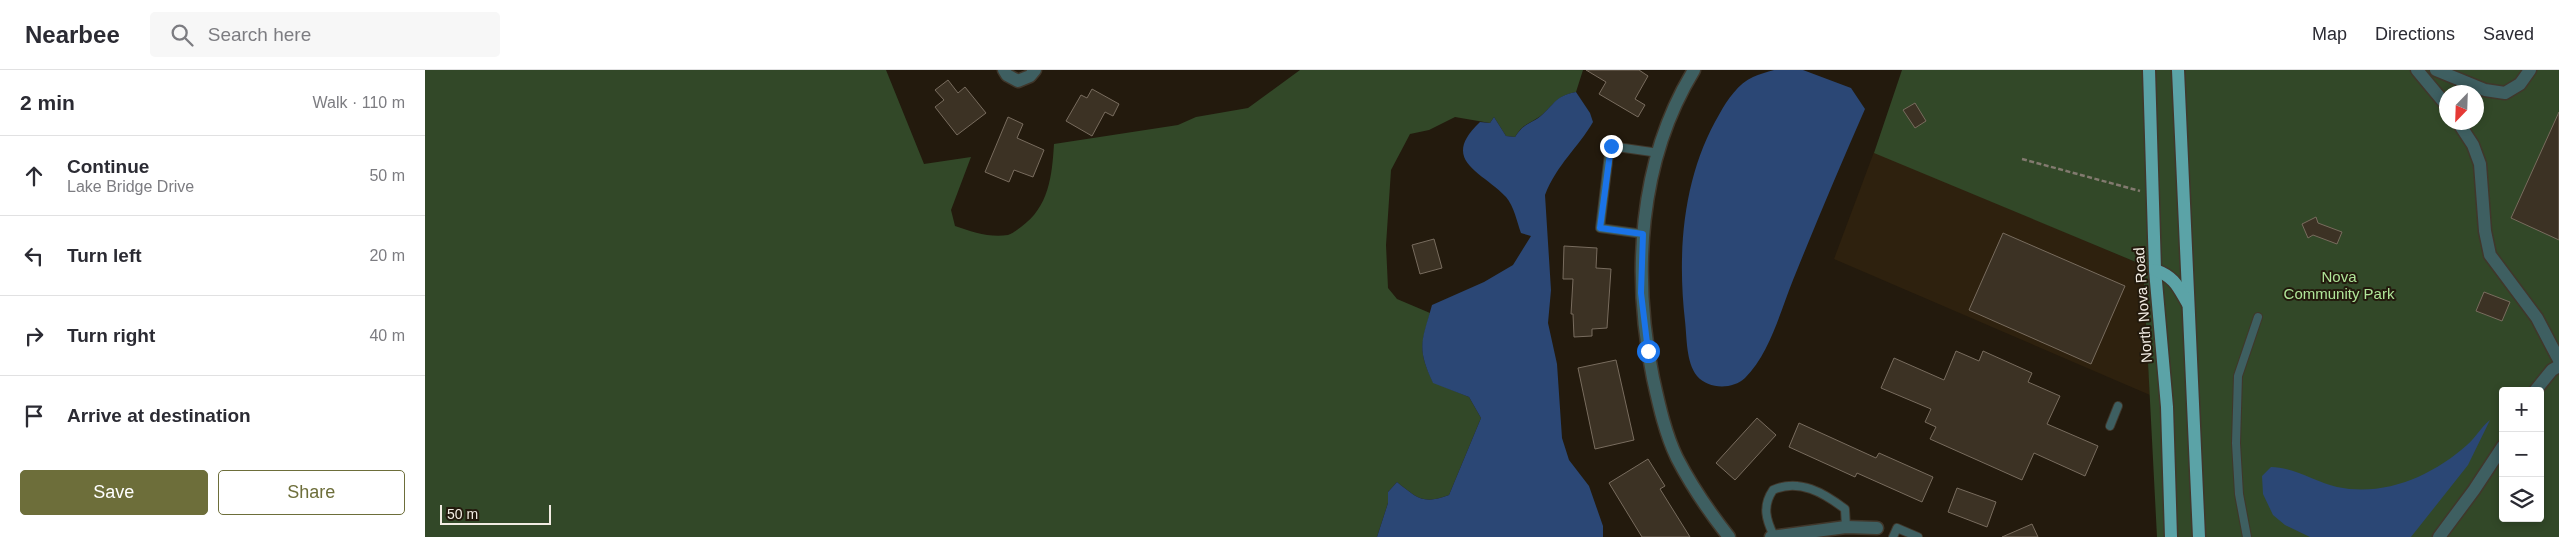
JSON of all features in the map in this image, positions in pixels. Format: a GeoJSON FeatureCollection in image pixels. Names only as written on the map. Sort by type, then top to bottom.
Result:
{"type":"FeatureCollection","features":[{"type":"Feature","properties":{"kind":"main road","name":"North Nova Road"},"geometry":{"type":"LineString","coordinates":[[2149,70],[2155,270],[2167,407],[2171,537]]}},
{"type":"Feature","properties":{"kind":"main road"},"geometry":{"type":"LineString","coordinates":[[2178,70],[2199,537]]}},
{"type":"Feature","properties":{"kind":"main road"},"geometry":{"type":"LineString","coordinates":[[2155,270],[2169,275],[2175,281],[2189,306]]}},
{"type":"Feature","properties":{"kind":"street"},"geometry":{"type":"LineString","coordinates":[[1004,70],[1007,75],[1018,81],[1030,76],[1035,70]]}},
{"type":"Feature","properties":{"kind":"street"},"geometry":{"type":"LineString","coordinates":[[1694,70],[1685,85],[1664,134],[1648,193],[1643,234],[1641,293],[1648,351],[1661,413],[1677,458],[1729,537]]}},
{"type":"Feature","properties":{"kind":"street"},"geometry":{"type":"LineString","coordinates":[[2417,70],[2439,96]]}},
{"type":"Feature","properties":{"kind":"street"},"geometry":{"type":"LineString","coordinates":[[2436,70],[2495,93],[2513,90],[2530,70]]}},
{"type":"Feature","properties":{"kind":"street"},"geometry":{"type":"LineString","coordinates":[[2463,130],[2473,145],[2480,164],[2485,231],[2490,255],[2537,318],[2559,360]]}},
{"type":"Feature","properties":{"kind":"street"},"geometry":{"type":"LineString","coordinates":[[2538,387],[2552,370],[2559,366]]}},
{"type":"Feature","properties":{"kind":"street"},"geometry":{"type":"LineString","coordinates":[[2439,537],[2499,452]]}},
{"type":"Feature","properties":{"kind":"street"},"geometry":{"type":"LineString","coordinates":[[1772,537],[1846,527],[1877,528]]}},
{"type":"Feature","properties":{"kind":"lane"},"geometry":{"type":"LineString","coordinates":[[1643,234],[1600,228],[1611,146],[1659,153]]}},
{"type":"Feature","properties":{"kind":"lane"},"geometry":{"type":"LineString","coordinates":[[2247,537],[2238,486],[2236,443],[2238,376],[2258,317]]}},
{"type":"Feature","properties":{"kind":"lane"},"geometry":{"type":"LineString","coordinates":[[2110,426],[2118,406]]}},
{"type":"Feature","properties":{"kind":"lane"},"geometry":{"type":"LineString","coordinates":[[1772,537],[1766,506],[1773,490],[1783,485],[1797,484],[1830,498],[1845,509],[1846,527]]}},
{"type":"Feature","properties":{"kind":"lane"},"geometry":{"type":"LineString","coordinates":[[1893,537],[1897,528],[1919,537]]}},
{"type":"Feature","properties":{"kind":"path"},"geometry":{"type":"LineString","coordinates":[[2022,159],[2154,194]]}},
{"type":"Feature","properties":{"kind":"shaded area"},"geometry":{"type":"Polygon","coordinates":[[[1874,152],[2143,265],[2150,395],[1834,259],[1874,152]]]}},
{"type":"Feature","properties":{"kind":"green space"},"geometry":{"type":"Polygon","coordinates":[[[425,70],[886,70],[924,164],[971,157],[951,210],[955,226],[981,234],[1001,236],[1016,231],[1038,210],[1050,179],[1054,144],[1178,125],[1196,117],[1248,108],[1300,70],[1583,70],[1576,92],[1565,95],[1557,100],[1543,114],[1521,128],[1515,137],[1506,136],[1494,117],[1490,123],[1455,117],[1429,130],[1410,134],[1391,170],[1386,245],[1388,288],[1397,299],[1430,313],[1422,348],[1425,363],[1433,382],[1469,397],[1481,418],[1449,495],[1426,500],[1415,496],[1397,482],[1388,492],[1388,503],[1377,537],[425,537],[425,70]]]}},
{"type":"Feature","properties":{"kind":"green space","name":"Nova Community Park"},"geometry":{"type":"Polygon","coordinates":[[[1902,70],[2559,70],[2559,537],[2157,537],[2143,265],[1874,153],[1902,70]]]}},
{"type":"Feature","properties":{"kind":"water"},"geometry":{"type":"Polygon","coordinates":[[[1774,70],[1803,70],[1851,88],[1865,109],[1761,357],[1754,368],[1740,382],[1734,385],[1714,386],[1697,376],[1693,370],[1688,350],[1682,268],[1686,214],[1698,162],[1720,113],[1730,97],[1748,80],[1774,70]]]}},
{"type":"Feature","properties":{"kind":"water"},"geometry":{"type":"Polygon","coordinates":[[[1576,92],[1590,113],[1593,122],[1555,174],[1545,195],[1551,290],[1548,323],[1557,364],[1562,438],[1569,460],[1589,486],[1603,526],[1603,537],[1377,537],[1388,503],[1388,492],[1397,482],[1415,496],[1426,500],[1449,495],[1481,418],[1469,397],[1433,383],[1424,361],[1422,344],[1432,305],[1484,282],[1513,265],[1531,236],[1521,233],[1513,209],[1506,197],[1476,172],[1464,156],[1463,147],[1468,135],[1480,122],[1490,123],[1494,117],[1506,136],[1515,137],[1522,128],[1543,114],[1557,100],[1564,95],[1576,92]]]}},
{"type":"Feature","properties":{"kind":"water"},"geometry":{"type":"Polygon","coordinates":[[[2490,420],[2468,465],[2411,537],[2310,537],[2285,525],[2273,515],[2263,494],[2262,476],[2271,467],[2288,469],[2329,485],[2355,489],[2373,489],[2407,481],[2423,475],[2453,456],[2470,442],[2490,420]]]}},
{"type":"Feature","properties":{"kind":"building"},"geometry":{"type":"Polygon","coordinates":[[[1586,70],[1639,70],[1648,76],[1635,99],[1645,105],[1638,117],[1599,94],[1606,82],[1586,70]]]}},
{"type":"Feature","properties":{"kind":"building"},"geometry":{"type":"Polygon","coordinates":[[[948,80],[958,93],[965,87],[986,113],[957,135],[935,107],[944,100],[935,90],[948,80]]]}},
{"type":"Feature","properties":{"kind":"building"},"geometry":{"type":"Polygon","coordinates":[[[1092,89],[1119,104],[1113,116],[1105,112],[1092,136],[1066,121],[1081,95],[1087,98],[1092,89]]]}},
{"type":"Feature","properties":{"kind":"building"},"geometry":{"type":"Polygon","coordinates":[[[1915,103],[1926,121],[1915,128],[1903,110],[1915,103]]]}},
{"type":"Feature","properties":{"kind":"building"},"geometry":{"type":"Polygon","coordinates":[[[2559,112],[2559,240],[2511,218],[2559,112]]]}},
{"type":"Feature","properties":{"kind":"building"},"geometry":{"type":"Polygon","coordinates":[[[1008,117],[1023,124],[1017,138],[1044,150],[1033,177],[1014,170],[1009,182],[985,172],[1008,117]]]}},
{"type":"Feature","properties":{"kind":"building"},"geometry":{"type":"Polygon","coordinates":[[[2316,217],[2318,223],[2342,232],[2337,244],[2313,235],[2308,238],[2302,224],[2316,217]]]}},
{"type":"Feature","properties":{"kind":"building"},"geometry":{"type":"Polygon","coordinates":[[[2003,233],[2125,286],[2091,364],[1969,310],[2003,233]]]}},
{"type":"Feature","properties":{"kind":"building"},"geometry":{"type":"Polygon","coordinates":[[[1434,239],[1442,268],[1420,274],[1412,245],[1434,239]]]}},
{"type":"Feature","properties":{"kind":"building"},"geometry":{"type":"Polygon","coordinates":[[[1564,246],[1597,248],[1596,268],[1611,269],[1607,328],[1592,329],[1592,336],[1574,337],[1573,314],[1571,314],[1573,279],[1563,279],[1564,246]]]}},
{"type":"Feature","properties":{"kind":"building"},"geometry":{"type":"Polygon","coordinates":[[[2484,292],[2510,302],[2502,321],[2476,311],[2484,292]]]}},
{"type":"Feature","properties":{"kind":"building"},"geometry":{"type":"Polygon","coordinates":[[[1956,351],[1979,361],[1983,351],[2032,373],[2028,382],[2060,396],[2047,424],[2098,446],[2085,476],[2034,453],[2022,480],[1930,439],[1936,427],[1925,422],[1931,409],[1881,388],[1894,358],[1944,380],[1956,351]]]}},
{"type":"Feature","properties":{"kind":"building"},"geometry":{"type":"Polygon","coordinates":[[[1616,360],[1634,440],[1595,449],[1578,368],[1616,360]]]}},
{"type":"Feature","properties":{"kind":"building"},"geometry":{"type":"Polygon","coordinates":[[[1757,418],[1776,435],[1735,480],[1716,463],[1757,418]]]}},
{"type":"Feature","properties":{"kind":"building"},"geometry":{"type":"Polygon","coordinates":[[[1799,423],[1876,458],[1879,453],[1933,477],[1922,502],[1857,473],[1855,477],[1789,447],[1799,423]]]}},
{"type":"Feature","properties":{"kind":"building"},"geometry":{"type":"Polygon","coordinates":[[[1648,459],[1665,486],[1660,489],[1690,537],[1642,537],[1609,483],[1648,459]]]}},
{"type":"Feature","properties":{"kind":"building"},"geometry":{"type":"Polygon","coordinates":[[[1957,488],[1996,502],[1987,527],[1948,512],[1957,488]]]}},
{"type":"Feature","properties":{"kind":"building"},"geometry":{"type":"Polygon","coordinates":[[[2032,524],[2038,537],[2002,537],[2032,524]]]}},
{"type":"Feature","properties":{"kind":"route"},"geometry":{"type":"LineString","coordinates":[[1611,146],[1600,228],[1643,234],[1641,293],[1648,351]]}}]}
